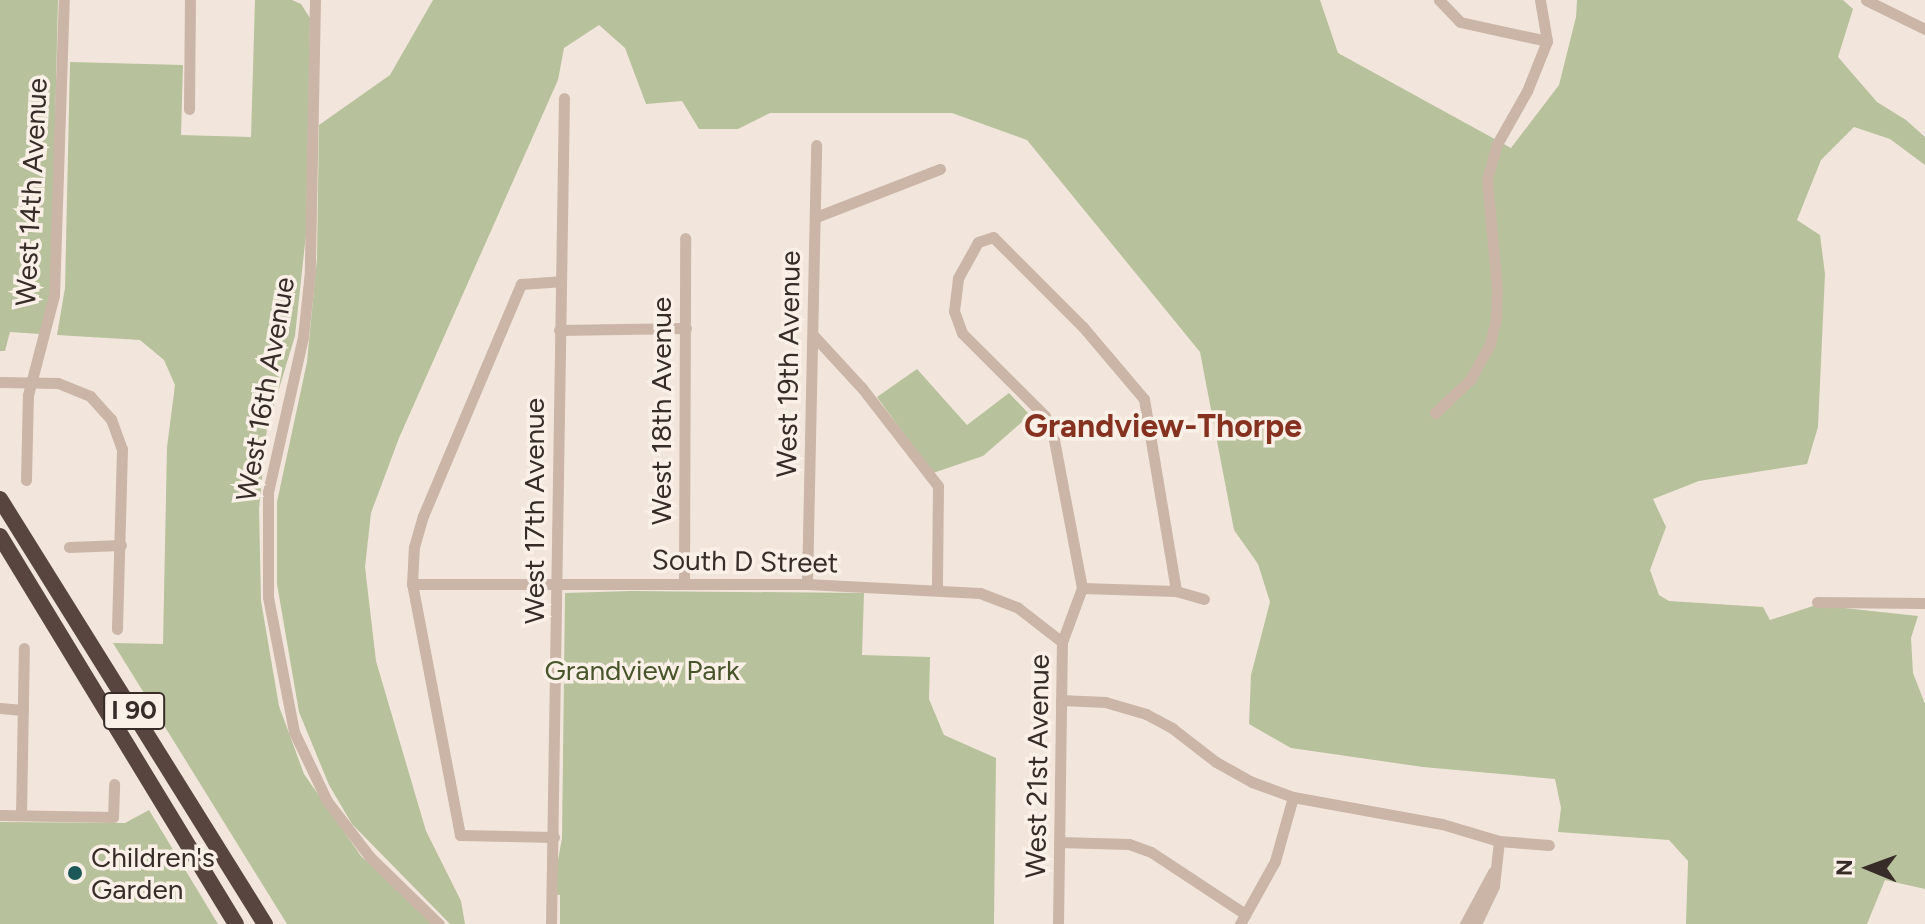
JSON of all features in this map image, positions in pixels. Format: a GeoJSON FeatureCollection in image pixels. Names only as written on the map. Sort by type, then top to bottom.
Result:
{"type":"FeatureCollection","features":[{"type":"Feature","properties":{"kind":"highway","name":"I 90"},"geometry":{"type":"LineString","coordinates":[[0,499],[265,924]]}},
{"type":"Feature","properties":{"kind":"highway","name":"I 90"},"geometry":{"type":"LineString","coordinates":[[0,536],[236,924]]}},
{"type":"Feature","properties":{"kind":"street","name":"West 14th Avenue"},"geometry":{"type":"LineString","coordinates":[[26,480],[28,395],[54,295],[64,0]]}},
{"type":"Feature","properties":{"kind":"street"},"geometry":{"type":"LineString","coordinates":[[189,109],[190,0]]}},
{"type":"Feature","properties":{"kind":"street","name":"West 16th Avenue"},"geometry":{"type":"LineString","coordinates":[[315,0],[310,271],[303,337],[268,492],[268,597],[294,732],[327,801],[370,857],[439,924]]}},
{"type":"Feature","properties":{"kind":"street"},"geometry":{"type":"LineString","coordinates":[[1439,0],[1460,22],[1547,41]]}},
{"type":"Feature","properties":{"kind":"street"},"geometry":{"type":"LineString","coordinates":[[1435,413],[1470,380],[1490,344],[1496,317],[1497,289],[1487,179],[1497,144],[1527,91],[1547,41],[1540,0]]}},
{"type":"Feature","properties":{"kind":"street"},"geometry":{"type":"LineString","coordinates":[[1866,0],[1925,29]]}},
{"type":"Feature","properties":{"kind":"street","name":"West 17th Avenue"},"geometry":{"type":"LineString","coordinates":[[551,924],[564,98]]}},
{"type":"Feature","properties":{"kind":"street","name":"West 19th Avenue"},"geometry":{"type":"LineString","coordinates":[[807,584],[816,145]]}},
{"type":"Feature","properties":{"kind":"street"},"geometry":{"type":"LineString","coordinates":[[816,217],[940,169]]}},
{"type":"Feature","properties":{"kind":"street"},"geometry":{"type":"LineString","coordinates":[[1176,591],[1144,399],[1083,327],[993,237],[978,242],[958,278],[954,311],[962,333],[1045,416],[1054,440],[1082,588],[1176,591],[1204,599]]}},
{"type":"Feature","properties":{"kind":"street","name":"West 18th Avenue"},"geometry":{"type":"LineString","coordinates":[[684,584],[685,238]]}},
{"type":"Feature","properties":{"kind":"street"},"geometry":{"type":"LineString","coordinates":[[554,837],[460,835],[412,584],[414,547],[423,516],[521,284],[560,281]]}},
{"type":"Feature","properties":{"kind":"street"},"geometry":{"type":"LineString","coordinates":[[559,330],[686,328]]}},
{"type":"Feature","properties":{"kind":"street"},"geometry":{"type":"LineString","coordinates":[[814,336],[862,388],[938,486],[937,590]]}},
{"type":"Feature","properties":{"kind":"street"},"geometry":{"type":"LineString","coordinates":[[0,382],[58,383],[90,396],[111,419],[122,449],[117,629]]}},
{"type":"Feature","properties":{"kind":"street"},"geometry":{"type":"LineString","coordinates":[[69,547],[121,545]]}},
{"type":"Feature","properties":{"kind":"street","name":"South D Street"},"geometry":{"type":"LineString","coordinates":[[412,584],[807,584],[937,590],[997,598],[1017,607],[1062,642]]}},
{"type":"Feature","properties":{"kind":"street","name":"West 21st Avenue"},"geometry":{"type":"LineString","coordinates":[[1058,924],[1062,642],[1082,588]]}},
{"type":"Feature","properties":{"kind":"street"},"geometry":{"type":"LineString","coordinates":[[1817,602],[1925,603]]}},
{"type":"Feature","properties":{"kind":"street"},"geometry":{"type":"LineString","coordinates":[[21,815],[24,648]]}},
{"type":"Feature","properties":{"kind":"street"},"geometry":{"type":"LineString","coordinates":[[1061,700],[1105,702],[1146,714],[1172,728],[1216,762],[1252,782],[1293,797],[1442,824],[1499,841],[1549,845]]}},
{"type":"Feature","properties":{"kind":"street"},"geometry":{"type":"LineString","coordinates":[[0,708],[23,710]]}},
{"type":"Feature","properties":{"kind":"street"},"geometry":{"type":"LineString","coordinates":[[0,815],[113,817],[114,784]]}},
{"type":"Feature","properties":{"kind":"street"},"geometry":{"type":"LineString","coordinates":[[1059,842],[1129,844],[1151,852],[1243,919],[1275,861],[1293,797]]}},
{"type":"Feature","properties":{"kind":"street"},"geometry":{"type":"LineString","coordinates":[[1476,924],[1494,886],[1493,871],[1499,841]]}},
{"type":"Feature","properties":{"kind":"street"},"geometry":{"type":"LineString","coordinates":[[1465,924],[1493,871]]}},
{"type":"Feature","properties":{"kind":"green space"},"geometry":{"type":"Polygon","coordinates":[[[0,0],[58,0],[51,300],[41,334],[10,332],[5,351],[0,351],[0,0]]]}},
{"type":"Feature","properties":{"kind":"green space"},"geometry":{"type":"Polygon","coordinates":[[[255,0],[292,0],[301,4],[310,18],[306,234],[295,336],[267,428],[259,509],[261,601],[279,706],[304,774],[361,856],[434,924],[287,924],[113,643],[163,644],[167,447],[175,385],[164,360],[140,340],[57,335],[65,288],[70,62],[183,65],[181,135],[251,137],[255,0]]]}},
{"type":"Feature","properties":{"kind":"green space"},"geometry":{"type":"Polygon","coordinates":[[[433,0],[1320,0],[1338,53],[1511,148],[1559,85],[1576,17],[1577,0],[1843,0],[1853,9],[1838,57],[1877,102],[1906,120],[1925,137],[1925,165],[1890,139],[1854,127],[1821,160],[1797,220],[1820,235],[1825,274],[1818,427],[1807,464],[1699,481],[1653,499],[1666,527],[1650,570],[1659,595],[1669,601],[1763,607],[1770,620],[1816,605],[1918,616],[1911,638],[1913,673],[1925,704],[1925,889],[1885,880],[1867,924],[1686,924],[1688,861],[1669,840],[1558,832],[1561,808],[1555,779],[1423,767],[1291,748],[1249,724],[1251,675],[1270,602],[1258,564],[1234,530],[1200,352],[1027,140],[952,113],[770,113],[738,129],[699,129],[682,101],[646,104],[625,48],[599,25],[564,48],[558,80],[399,438],[371,513],[365,567],[376,661],[426,831],[461,901],[465,924],[450,924],[352,824],[329,785],[299,712],[277,584],[277,502],[307,362],[317,258],[319,125],[390,75],[433,0]]]}},
{"type":"Feature","properties":{"kind":"green space"},"geometry":{"type":"Polygon","coordinates":[[[917,369],[967,425],[1009,393],[1030,415],[983,456],[933,473],[877,397],[917,369]]]}},
{"type":"Feature","properties":{"kind":"green space","name":"Grandview Park"},"geometry":{"type":"Polygon","coordinates":[[[565,593],[864,593],[862,655],[930,657],[929,699],[944,735],[996,758],[994,924],[560,924],[560,895],[552,894],[562,838],[565,593]]]}},
{"type":"Feature","properties":{"kind":"green space"},"geometry":{"type":"Polygon","coordinates":[[[149,810],[218,924],[0,924],[0,822],[125,823],[149,810]]]}},
{"type":"Feature","properties":{"kind":"place","name":"Children's Garden"},"geometry":{"type":"Point","coordinates":[75,873]}},
{"type":"Feature","properties":{"kind":"district","name":"Grandview-Thorpe"},"geometry":{"type":"Point","coordinates":[1163,426]}}]}
